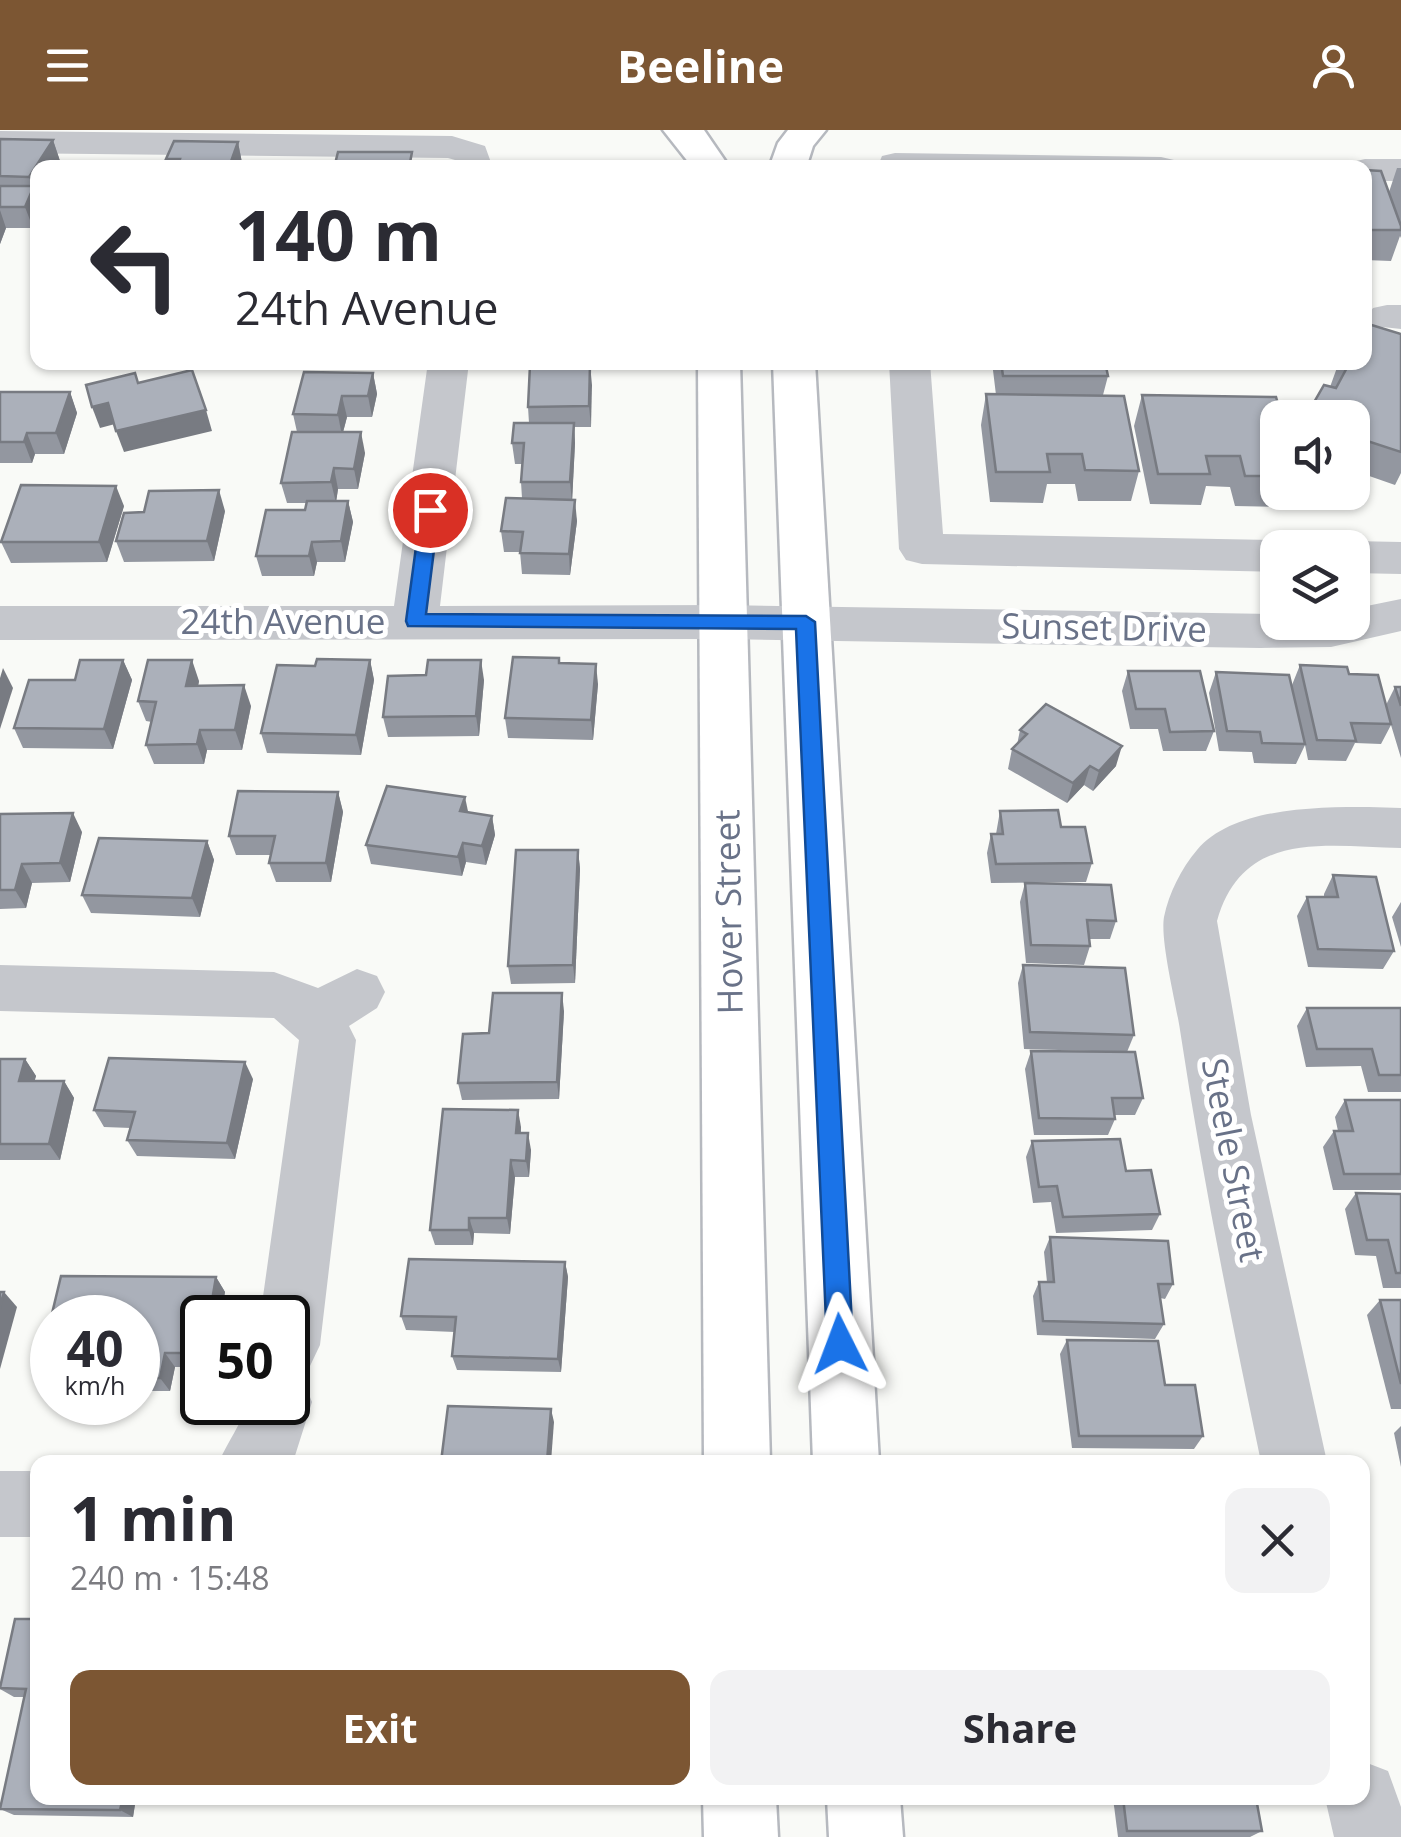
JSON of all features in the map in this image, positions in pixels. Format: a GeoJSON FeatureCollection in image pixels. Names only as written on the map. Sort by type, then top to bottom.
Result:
{"type":"FeatureCollection","features":[{"type":"Feature","properties":{"kind":"main road"},"geometry":{"type":"LineString","coordinates":[[681,130],[706,160]]}},
{"type":"Feature","properties":{"kind":"main road"},"geometry":{"type":"LineString","coordinates":[[720,160],[722,130]]}},
{"type":"Feature","properties":{"kind":"main road"},"geometry":{"type":"LineString","coordinates":[[781,130],[784,160]]}},
{"type":"Feature","properties":{"kind":"main road"},"geometry":{"type":"LineString","coordinates":[[789,160],[808,130]]}},
{"type":"Feature","properties":{"kind":"main road","name":"Hover Street"},"geometry":{"type":"LineString","coordinates":[[720,370],[736,1455]]}},
{"type":"Feature","properties":{"kind":"main road"},"geometry":{"type":"LineString","coordinates":[[794,370],[846,1455]]}},
{"type":"Feature","properties":{"kind":"main road"},"geometry":{"type":"LineString","coordinates":[[740,1805],[741,1837]]}},
{"type":"Feature","properties":{"kind":"main road"},"geometry":{"type":"LineString","coordinates":[[864,1805],[866,1837]]}},
{"type":"Feature","properties":{"kind":"street"},"geometry":{"type":"LineString","coordinates":[[0,142],[117,156],[452,146],[472,154],[473,160]]}},
{"type":"Feature","properties":{"kind":"street"},"geometry":{"type":"LineString","coordinates":[[1372,170],[1401,170]]}},
{"type":"Feature","properties":{"kind":"street"},"geometry":{"type":"LineString","coordinates":[[415,621],[448,370]]}},
{"type":"Feature","properties":{"kind":"street"},"geometry":{"type":"LineString","coordinates":[[910,370],[922,548],[1260,556]]}},
{"type":"Feature","properties":{"kind":"street"},"geometry":{"type":"LineString","coordinates":[[1370,557],[1401,558]]}},
{"type":"Feature","properties":{"kind":"street","name":"Sunset Drive"},"geometry":{"type":"LineString","coordinates":[[806,622],[1260,631],[1331,630],[1401,615]]}},
{"type":"Feature","properties":{"kind":"street","name":"24th Avenue"},"geometry":{"type":"LineString","coordinates":[[0,623],[806,622]]}},
{"type":"Feature","properties":{"kind":"street","name":"Steele Street"},"geometry":{"type":"LineString","coordinates":[[1293,1455],[1222,1115],[1190,921],[1194,899],[1215,847],[1306,827],[1401,828]]}},
{"type":"Feature","properties":{"kind":"street"},"geometry":{"type":"LineString","coordinates":[[0,988],[274,995],[337,1005],[328,1040],[295,1295]]}},
{"type":"Feature","properties":{"kind":"street"},"geometry":{"type":"LineString","coordinates":[[258,1455],[268,1444],[273,1425]]}},
{"type":"Feature","properties":{"kind":"street"},"geometry":{"type":"LineString","coordinates":[[0,1504],[30,1504]]}},
{"type":"Feature","properties":{"kind":"street"},"geometry":{"type":"LineString","coordinates":[[1363,1805],[1370,1837]]}},
{"type":"Feature","properties":{"kind":"building"},"geometry":{"type":"Polygon","coordinates":[[[0,139],[53,140],[40,160],[30,160],[29,177],[0,176],[0,139]]]}},
{"type":"Feature","properties":{"kind":"building"},"geometry":{"type":"Polygon","coordinates":[[[174,141],[238,142],[232,160],[166,159],[174,141]]]}},
{"type":"Feature","properties":{"kind":"building"},"geometry":{"type":"Polygon","coordinates":[[[338,152],[412,152],[410,160],[336,160],[338,152]]]}},
{"type":"Feature","properties":{"kind":"building"},"geometry":{"type":"Polygon","coordinates":[[[1372,170],[1381,171],[1401,230],[1372,230],[1372,170]]]}},
{"type":"Feature","properties":{"kind":"building"},"geometry":{"type":"Polygon","coordinates":[[[0,186],[30,186],[25,207],[0,207],[0,186]]]}},
{"type":"Feature","properties":{"kind":"building"},"geometry":{"type":"Polygon","coordinates":[[[1372,325],[1401,334],[1401,452],[1370,442],[1370,400],[1315,400],[1324,385],[1336,388],[1346,370],[1372,370],[1372,325]]]}},
{"type":"Feature","properties":{"kind":"building"},"geometry":{"type":"Polygon","coordinates":[[[192,370],[206,410],[116,431],[108,403],[92,407],[86,385],[135,373],[138,383],[192,370]]]}},
{"type":"Feature","properties":{"kind":"building"},"geometry":{"type":"Polygon","coordinates":[[[530,370],[590,370],[589,406],[528,407],[530,370]]]}},
{"type":"Feature","properties":{"kind":"building"},"geometry":{"type":"Polygon","coordinates":[[[1002,370],[1107,370],[1108,376],[1003,376],[1002,370]]]}},
{"type":"Feature","properties":{"kind":"building"},"geometry":{"type":"Polygon","coordinates":[[[304,372],[373,373],[368,396],[342,396],[338,415],[293,414],[304,372]]]}},
{"type":"Feature","properties":{"kind":"building"},"geometry":{"type":"Polygon","coordinates":[[[0,392],[70,392],[56,433],[27,433],[24,442],[0,442],[0,392]]]}},
{"type":"Feature","properties":{"kind":"building"},"geometry":{"type":"Polygon","coordinates":[[[986,394],[1124,396],[1139,471],[1085,470],[1082,454],[1047,454],[1050,472],[996,472],[986,394]]]}},
{"type":"Feature","properties":{"kind":"building"},"geometry":{"type":"Polygon","coordinates":[[[1142,395],[1276,397],[1277,400],[1260,400],[1260,476],[1245,476],[1240,456],[1206,456],[1210,474],[1158,474],[1142,395]]]}},
{"type":"Feature","properties":{"kind":"building"},"geometry":{"type":"Polygon","coordinates":[[[514,423],[574,423],[570,482],[521,482],[524,443],[512,443],[514,423]]]}},
{"type":"Feature","properties":{"kind":"building"},"geometry":{"type":"Polygon","coordinates":[[[292,432],[361,432],[354,469],[334,468],[331,482],[281,483],[292,432]]]}},
{"type":"Feature","properties":{"kind":"building"},"geometry":{"type":"Polygon","coordinates":[[[21,485],[116,486],[99,542],[1,542],[21,485]]]}},
{"type":"Feature","properties":{"kind":"building"},"geometry":{"type":"Polygon","coordinates":[[[219,490],[207,541],[116,541],[124,513],[144,512],[149,491],[219,490]]]}},
{"type":"Feature","properties":{"kind":"building"},"geometry":{"type":"Polygon","coordinates":[[[506,498],[575,500],[569,554],[520,553],[523,532],[501,531],[506,498]]]}},
{"type":"Feature","properties":{"kind":"building"},"geometry":{"type":"Polygon","coordinates":[[[307,501],[348,501],[341,541],[312,542],[309,556],[256,556],[266,510],[305,510],[307,501]]]}},
{"type":"Feature","properties":{"kind":"building"},"geometry":{"type":"Polygon","coordinates":[[[513,657],[596,664],[591,720],[505,718],[513,657]]]}},
{"type":"Feature","properties":{"kind":"building"},"geometry":{"type":"Polygon","coordinates":[[[317,659],[370,660],[356,735],[261,733],[277,665],[315,666],[317,659]]]}},
{"type":"Feature","properties":{"kind":"building"},"geometry":{"type":"Polygon","coordinates":[[[80,660],[123,660],[104,729],[14,728],[29,680],[75,680],[80,660]]]}},
{"type":"Feature","properties":{"kind":"building"},"geometry":{"type":"Polygon","coordinates":[[[148,660],[192,660],[186,686],[244,685],[235,730],[200,730],[197,744],[146,745],[156,702],[138,701],[148,660]]]}},
{"type":"Feature","properties":{"kind":"building"},"geometry":{"type":"Polygon","coordinates":[[[428,660],[481,660],[476,716],[383,717],[388,676],[426,675],[428,660]]]}},
{"type":"Feature","properties":{"kind":"building"},"geometry":{"type":"Polygon","coordinates":[[[1300,665],[1347,667],[1349,674],[1378,675],[1391,724],[1351,723],[1356,741],[1317,740],[1300,665]]]}},
{"type":"Feature","properties":{"kind":"building"},"geometry":{"type":"Polygon","coordinates":[[[1128,671],[1200,671],[1214,731],[1170,732],[1165,709],[1136,709],[1128,671]]]}},
{"type":"Feature","properties":{"kind":"building"},"geometry":{"type":"Polygon","coordinates":[[[1216,672],[1289,675],[1305,744],[1262,743],[1260,732],[1227,731],[1216,672]]]}},
{"type":"Feature","properties":{"kind":"building"},"geometry":{"type":"Polygon","coordinates":[[[1046,704],[1122,746],[1099,771],[1090,766],[1073,783],[1012,749],[1027,734],[1020,730],[1046,704]]]}},
{"type":"Feature","properties":{"kind":"building"},"geometry":{"type":"Polygon","coordinates":[[[387,786],[465,797],[460,811],[492,816],[482,846],[463,843],[458,857],[366,845],[387,786]]]}},
{"type":"Feature","properties":{"kind":"building"},"geometry":{"type":"Polygon","coordinates":[[[238,791],[338,792],[326,863],[269,863],[275,836],[229,836],[238,791]]]}},
{"type":"Feature","properties":{"kind":"building"},"geometry":{"type":"Polygon","coordinates":[[[1058,810],[1061,827],[1085,827],[1092,863],[996,864],[991,834],[1003,834],[1000,811],[1058,810]]]}},
{"type":"Feature","properties":{"kind":"building"},"geometry":{"type":"Polygon","coordinates":[[[73,813],[60,863],[22,864],[15,890],[0,890],[0,814],[73,813]]]}},
{"type":"Feature","properties":{"kind":"building"},"geometry":{"type":"Polygon","coordinates":[[[99,838],[207,841],[192,898],[82,895],[99,838]]]}},
{"type":"Feature","properties":{"kind":"building"},"geometry":{"type":"Polygon","coordinates":[[[516,850],[578,850],[573,965],[508,966],[516,850]]]}},
{"type":"Feature","properties":{"kind":"building"},"geometry":{"type":"Polygon","coordinates":[[[1333,875],[1376,877],[1394,951],[1318,949],[1307,897],[1338,897],[1333,875]]]}},
{"type":"Feature","properties":{"kind":"building"},"geometry":{"type":"Polygon","coordinates":[[[1025,883],[1111,885],[1116,921],[1087,920],[1090,946],[1031,945],[1025,883]]]}},
{"type":"Feature","properties":{"kind":"building"},"geometry":{"type":"Polygon","coordinates":[[[1023,965],[1125,968],[1134,1035],[1030,1032],[1023,965]]]}},
{"type":"Feature","properties":{"kind":"building"},"geometry":{"type":"Polygon","coordinates":[[[493,993],[562,993],[557,1082],[458,1083],[463,1034],[489,1033],[493,993]]]}},
{"type":"Feature","properties":{"kind":"building"},"geometry":{"type":"Polygon","coordinates":[[[1307,1008],[1401,1008],[1401,1075],[1379,1075],[1372,1049],[1317,1049],[1307,1008]]]}},
{"type":"Feature","properties":{"kind":"building"},"geometry":{"type":"Polygon","coordinates":[[[1031,1051],[1135,1052],[1143,1098],[1112,1098],[1115,1119],[1039,1118],[1031,1051]]]}},
{"type":"Feature","properties":{"kind":"building"},"geometry":{"type":"Polygon","coordinates":[[[109,1058],[245,1062],[227,1143],[127,1140],[135,1112],[94,1110],[109,1058]]]}},
{"type":"Feature","properties":{"kind":"building"},"geometry":{"type":"Polygon","coordinates":[[[0,1059],[25,1059],[19,1081],[64,1081],[49,1144],[0,1144],[0,1059]]]}},
{"type":"Feature","properties":{"kind":"building"},"geometry":{"type":"Polygon","coordinates":[[[1345,1100],[1401,1100],[1401,1174],[1344,1174],[1334,1131],[1353,1131],[1345,1100]]]}},
{"type":"Feature","properties":{"kind":"building"},"geometry":{"type":"Polygon","coordinates":[[[443,1109],[518,1110],[516,1133],[528,1133],[526,1161],[511,1160],[507,1218],[469,1218],[469,1230],[430,1230],[443,1109]]]}},
{"type":"Feature","properties":{"kind":"building"},"geometry":{"type":"Polygon","coordinates":[[[1120,1139],[1126,1171],[1151,1170],[1160,1214],[1063,1217],[1057,1186],[1039,1187],[1032,1141],[1120,1139]]]}},
{"type":"Feature","properties":{"kind":"building"},"geometry":{"type":"Polygon","coordinates":[[[1356,1193],[1401,1194],[1401,1273],[1396,1273],[1388,1240],[1367,1240],[1356,1193]]]}},
{"type":"Feature","properties":{"kind":"building"},"geometry":{"type":"Polygon","coordinates":[[[1050,1237],[1168,1241],[1173,1284],[1158,1284],[1164,1324],[1043,1321],[1039,1282],[1054,1282],[1050,1237]]]}},
{"type":"Feature","properties":{"kind":"building"},"geometry":{"type":"Polygon","coordinates":[[[409,1259],[565,1262],[558,1359],[452,1356],[456,1317],[401,1316],[409,1259]]]}},
{"type":"Feature","properties":{"kind":"building"},"geometry":{"type":"Polygon","coordinates":[[[61,1276],[216,1277],[213,1295],[180,1295],[180,1353],[165,1353],[160,1378],[160,1295],[56,1295],[61,1276]]]}},
{"type":"Feature","properties":{"kind":"building"},"geometry":{"type":"Polygon","coordinates":[[[1380,1300],[1401,1300],[1401,1384],[1380,1300]]]}},
{"type":"Feature","properties":{"kind":"building"},"geometry":{"type":"Polygon","coordinates":[[[1067,1340],[1158,1341],[1165,1385],[1195,1385],[1203,1436],[1079,1436],[1067,1340]]]}},
{"type":"Feature","properties":{"kind":"building"},"geometry":{"type":"Polygon","coordinates":[[[448,1406],[551,1409],[548,1455],[442,1455],[448,1406]]]}},
{"type":"Feature","properties":{"kind":"building"},"geometry":{"type":"Polygon","coordinates":[[[15,1619],[30,1619],[30,1805],[121,1805],[120,1810],[0,1809],[26,1689],[0,1688],[15,1619]]]}},
{"type":"Feature","properties":{"kind":"building"},"geometry":{"type":"Polygon","coordinates":[[[1124,1805],[1257,1805],[1262,1831],[1127,1831],[1124,1805]]]}},
{"type":"Feature","properties":{"kind":"route"},"geometry":{"type":"LineString","coordinates":[[430,510],[415,621],[806,622],[816,907],[840,1344]]}}]}
